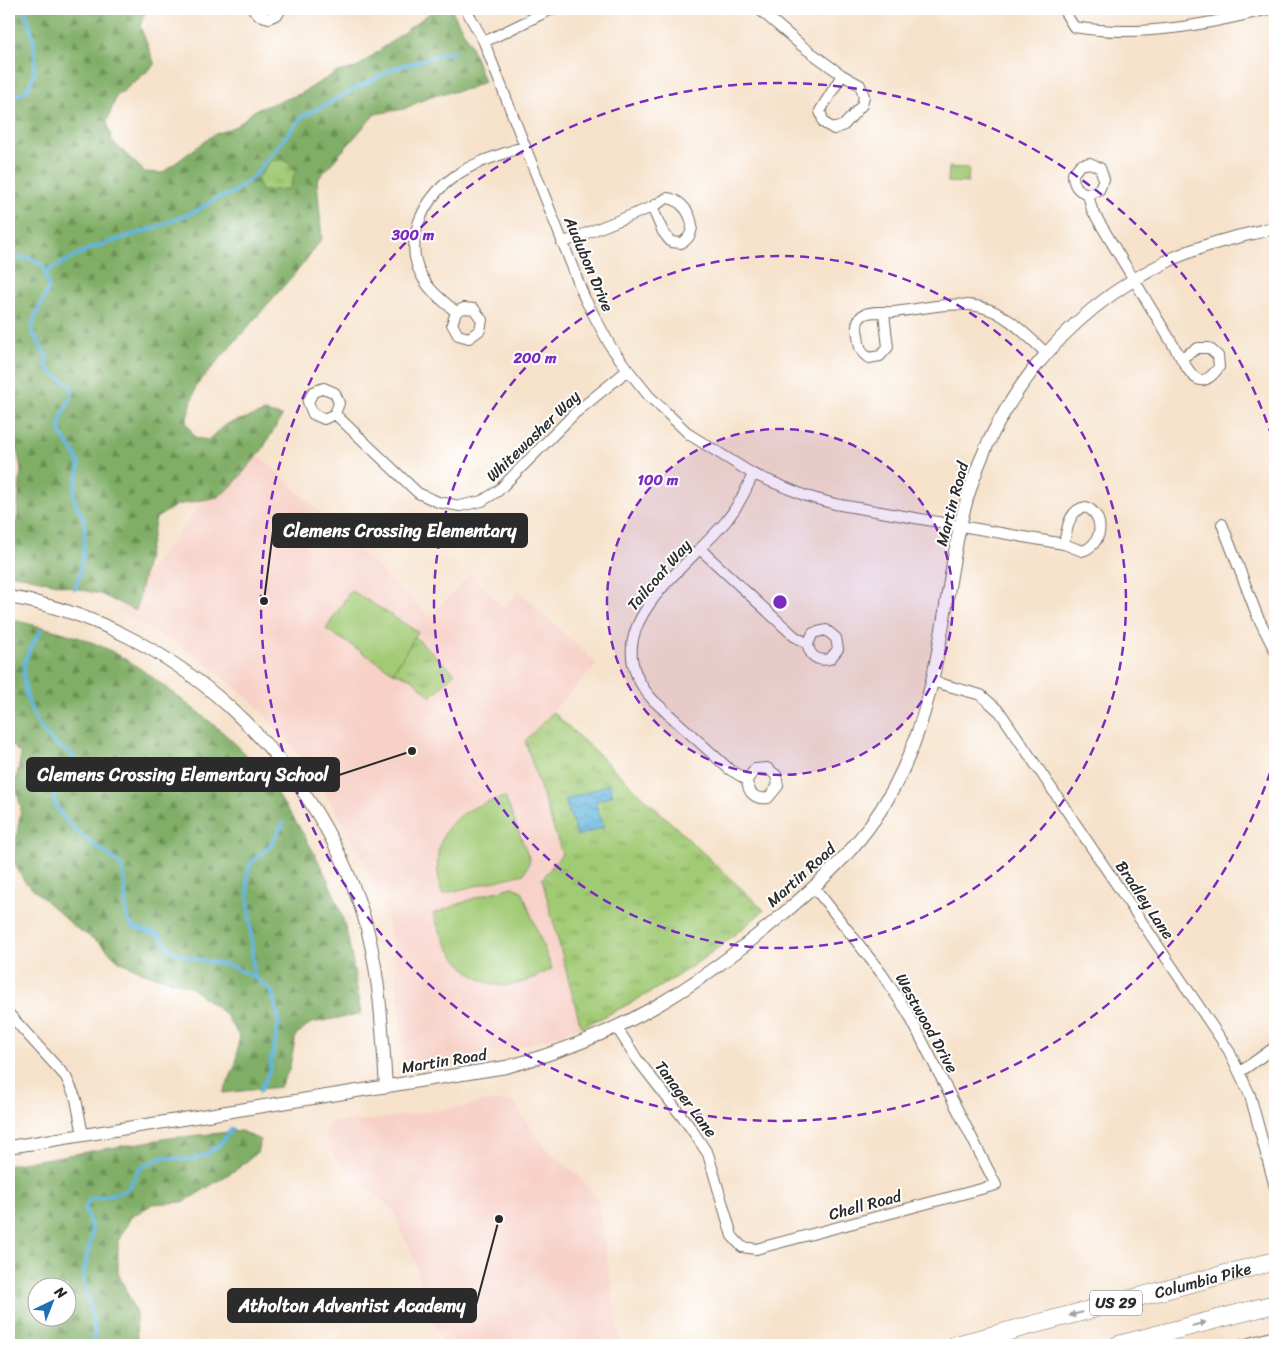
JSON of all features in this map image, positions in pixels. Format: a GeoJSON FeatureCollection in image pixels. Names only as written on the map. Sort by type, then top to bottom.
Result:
{"type":"FeatureCollection","features":[{"type":"Feature","properties":{"kind":"highway","name":"Columbia Pike"},"geometry":{"type":"LineString","coordinates":[[956,1345],[1275,1261]]}},
{"type":"Feature","properties":{"kind":"highway","name":"US 29"},"geometry":{"type":"LineString","coordinates":[[1118,1345],[1275,1304]]}},
{"type":"Feature","properties":{"kind":"street"},"geometry":{"type":"LineString","coordinates":[[253,9],[258,15],[269,18],[278,14],[281,9]]}},
{"type":"Feature","properties":{"kind":"street","name":"Audubon Drive"},"geometry":{"type":"LineString","coordinates":[[466,9],[484,42],[585,299],[612,347],[628,370],[650,396],[690,435],[753,474],[780,486],[835,504],[1064,544]]}},
{"type":"Feature","properties":{"kind":"street"},"geometry":{"type":"LineString","coordinates":[[484,42],[552,9]]}},
{"type":"Feature","properties":{"kind":"street"},"geometry":{"type":"LineString","coordinates":[[759,9],[802,46],[842,75],[860,85],[864,91],[864,101],[844,125],[834,129],[824,123],[820,111],[842,75]]}},
{"type":"Feature","properties":{"kind":"street"},"geometry":{"type":"LineString","coordinates":[[1063,9],[1074,27],[1101,30],[1160,30],[1269,9]]}},
{"type":"Feature","properties":{"kind":"street"},"geometry":{"type":"LineString","coordinates":[[456,312],[436,294],[420,271],[414,245],[421,216],[429,203],[454,177],[478,163],[525,146]]}},
{"type":"Feature","properties":{"kind":"street"},"geometry":{"type":"LineString","coordinates":[[1088,194],[1092,210],[1181,358]]}},
{"type":"Feature","properties":{"kind":"street"},"geometry":{"type":"LineString","coordinates":[[562,243],[652,207],[667,198],[682,203],[692,226],[690,237],[681,243],[671,242],[663,232],[652,207]]}},
{"type":"Feature","properties":{"kind":"street","name":"Martin Road"},"geometry":{"type":"LineString","coordinates":[[9,1147],[506,1067],[561,1051],[618,1028],[678,994],[715,969],[814,887],[857,845],[890,794],[914,744],[931,681],[960,527],[984,451],[1021,385],[1046,353],[1070,328],[1091,309],[1133,279],[1172,259],[1200,248],[1275,228]]}},
{"type":"Feature","properties":{"kind":"street"},"geometry":{"type":"LineString","coordinates":[[884,313],[888,347],[880,356],[869,358],[860,349],[856,327],[858,321],[869,313],[884,313],[937,305],[968,304],[982,307],[1009,320],[1046,353]]}},
{"type":"Feature","properties":{"kind":"street","name":"Whitewasher Way"},"geometry":{"type":"LineString","coordinates":[[335,414],[418,493],[438,502],[460,506],[482,501],[498,492],[575,413],[628,370]]}},
{"type":"Feature","properties":{"kind":"street","name":"Tailcoat Way"},"geometry":{"type":"LineString","coordinates":[[747,780],[729,769],[643,689],[632,666],[631,644],[641,614],[735,509],[753,474]]}},
{"type":"Feature","properties":{"kind":"street"},"geometry":{"type":"LineString","coordinates":[[1222,524],[1258,615],[1275,651]]}},
{"type":"Feature","properties":{"kind":"street"},"geometry":{"type":"LineString","coordinates":[[700,549],[794,636],[808,644]]}},
{"type":"Feature","properties":{"kind":"street"},"geometry":{"type":"LineString","coordinates":[[9,597],[62,609],[100,623],[158,653],[184,670],[217,696],[250,727],[287,768],[305,793],[338,852],[363,915],[372,950],[378,991],[386,1087]]}},
{"type":"Feature","properties":{"kind":"street","name":"Bradley Lane"},"geometry":{"type":"LineString","coordinates":[[931,681],[981,694],[1000,712],[1218,1036],[1240,1072],[1250,1095],[1275,1187]]}},
{"type":"Feature","properties":{"kind":"street","name":"Westwood Drive"},"geometry":{"type":"LineString","coordinates":[[814,887],[882,974],[908,1013],[996,1185]]}},
{"type":"Feature","properties":{"kind":"street"},"geometry":{"type":"LineString","coordinates":[[9,1014],[66,1077],[76,1098],[83,1134]]}},
{"type":"Feature","properties":{"kind":"street","name":"Tanager Lane"},"geometry":{"type":"LineString","coordinates":[[618,1028],[637,1059],[690,1127],[708,1154],[732,1236],[742,1247]]}},
{"type":"Feature","properties":{"kind":"street"},"geometry":{"type":"LineString","coordinates":[[1240,1072],[1275,1047]]}},
{"type":"Feature","properties":{"kind":"street","name":"Chell Road"},"geometry":{"type":"LineString","coordinates":[[742,1247],[756,1249],[996,1185]]}},
{"type":"Feature","properties":{"kind":"street"},"geometry":{"type":"LineString","coordinates":[[1242,1345],[1275,1336]]}},
{"type":"Feature","properties":{"kind":"shaded area"},"geometry":{"type":"Polygon","coordinates":[[[247,444],[430,617],[471,574],[503,608],[519,591],[597,664],[525,741],[562,854],[542,879],[581,1027],[529,1044],[467,1057],[434,1062],[404,1060],[396,963],[389,927],[367,867],[329,799],[286,738],[244,694],[192,653],[118,611],[247,444]]]}},
{"type":"Feature","properties":{"kind":"shaded area"},"geometry":{"type":"Polygon","coordinates":[[[486,1101],[513,1101],[545,1149],[575,1172],[598,1200],[621,1345],[442,1345],[425,1300],[415,1262],[392,1209],[334,1157],[324,1134],[331,1122],[372,1120],[468,1106],[486,1101]]]}},
{"type":"Feature","properties":{"kind":"green space"},"geometry":{"type":"Polygon","coordinates":[[[9,9],[146,9],[140,26],[155,65],[116,97],[107,122],[112,141],[145,172],[162,173],[213,135],[236,126],[255,110],[300,94],[337,72],[356,68],[435,9],[451,9],[470,43],[484,82],[468,89],[431,96],[404,109],[375,114],[317,180],[322,239],[303,264],[196,386],[186,422],[195,438],[208,440],[227,424],[265,412],[282,416],[262,450],[232,486],[218,497],[177,505],[156,518],[136,611],[100,594],[9,573],[9,543],[17,519],[21,468],[9,413],[9,9]]]}},
{"type":"Feature","properties":{"kind":"green space"},"geometry":{"type":"Polygon","coordinates":[[[284,160],[296,170],[289,189],[261,191],[257,180],[271,161],[284,160]]]}},
{"type":"Feature","properties":{"kind":"green space"},"geometry":{"type":"Polygon","coordinates":[[[949,167],[969,168],[968,183],[948,182],[949,167]]]}},
{"type":"Feature","properties":{"kind":"green space"},"geometry":{"type":"Polygon","coordinates":[[[351,590],[418,632],[393,672],[326,629],[351,590]]]}},
{"type":"Feature","properties":{"kind":"green space"},"geometry":{"type":"Polygon","coordinates":[[[9,619],[68,634],[103,647],[130,662],[164,686],[221,730],[239,747],[274,789],[311,848],[331,888],[347,933],[361,1014],[311,1023],[296,1035],[289,1070],[280,1087],[223,1093],[236,1064],[239,1036],[225,1014],[189,986],[144,973],[119,961],[100,943],[76,928],[25,882],[13,861],[21,808],[15,785],[21,755],[9,742],[9,619]]]}},
{"type":"Feature","properties":{"kind":"green space"},"geometry":{"type":"Polygon","coordinates":[[[415,637],[455,673],[431,697],[412,679],[393,672],[415,637]]]}},
{"type":"Feature","properties":{"kind":"green space"},"geometry":{"type":"Polygon","coordinates":[[[553,712],[764,910],[722,945],[677,976],[606,1016],[581,1027],[542,879],[562,854],[525,741],[553,712]]]}},
{"type":"Feature","properties":{"kind":"green space"},"geometry":{"type":"Polygon","coordinates":[[[505,797],[530,860],[524,874],[442,894],[438,874],[438,857],[441,842],[447,829],[470,810],[505,797]]]}},
{"type":"Feature","properties":{"kind":"green space"},"geometry":{"type":"Polygon","coordinates":[[[512,887],[522,891],[552,969],[518,984],[504,986],[474,976],[456,959],[443,937],[433,914],[477,897],[512,887]]]}},
{"type":"Feature","properties":{"kind":"green space"},"geometry":{"type":"Polygon","coordinates":[[[241,1131],[260,1140],[257,1153],[237,1169],[184,1202],[153,1204],[131,1217],[118,1241],[118,1272],[136,1313],[137,1345],[9,1345],[9,1165],[169,1138],[241,1131]]]}},
{"type":"Feature","properties":{"kind":"water"},"geometry":{"type":"Polygon","coordinates":[[[609,784],[613,795],[595,802],[604,827],[577,836],[565,800],[609,784]]]}},
{"type":"Feature","properties":{"kind":"waterway"},"geometry":{"type":"LineString","coordinates":[[9,101],[18,94],[25,92],[30,84],[35,63],[31,29],[24,9]]}},
{"type":"Feature","properties":{"kind":"waterway"},"geometry":{"type":"LineString","coordinates":[[46,272],[88,249],[154,228],[198,210],[217,198],[232,193],[254,176],[302,117],[395,68],[454,51]]}},
{"type":"Feature","properties":{"kind":"waterway"},"geometry":{"type":"LineString","coordinates":[[9,251],[19,258],[31,258],[43,266],[49,287],[34,320],[32,331],[47,357],[46,365],[50,371],[73,388],[61,417],[60,428],[79,465],[74,496],[75,503],[84,521],[84,546],[75,589]]}},
{"type":"Feature","properties":{"kind":"waterway"},"geometry":{"type":"LineString","coordinates":[[41,631],[29,650],[25,662],[24,683],[26,694],[39,726],[53,742],[75,758],[72,770],[56,776],[53,790],[55,803],[72,827],[119,863],[124,879],[127,914],[133,927],[159,935],[171,950],[188,957],[231,966],[254,977],[272,992],[279,1021],[269,1072],[260,1091]]}},
{"type":"Feature","properties":{"kind":"waterway"},"geometry":{"type":"LineString","coordinates":[[254,977],[247,877],[253,861],[270,846],[284,822]]}},
{"type":"Feature","properties":{"kind":"waterway"},"geometry":{"type":"LineString","coordinates":[[93,1345],[95,1330],[83,1276],[92,1234],[85,1210],[89,1200],[124,1191],[130,1186],[140,1168],[163,1157],[188,1160],[205,1155],[219,1145],[232,1129]]}},
{"type":"Feature","properties":{"kind":"place","name":"Clemens Crossing Elementary"},"geometry":{"type":"Point","coordinates":[264,601]}},
{"type":"Feature","properties":{"kind":"place","name":"Clemens Crossing Elementary School"},"geometry":{"type":"Point","coordinates":[412,751]}},
{"type":"Feature","properties":{"kind":"place","name":"Atholton Adventist Academy"},"geometry":{"type":"Point","coordinates":[499,1219]}}]}
